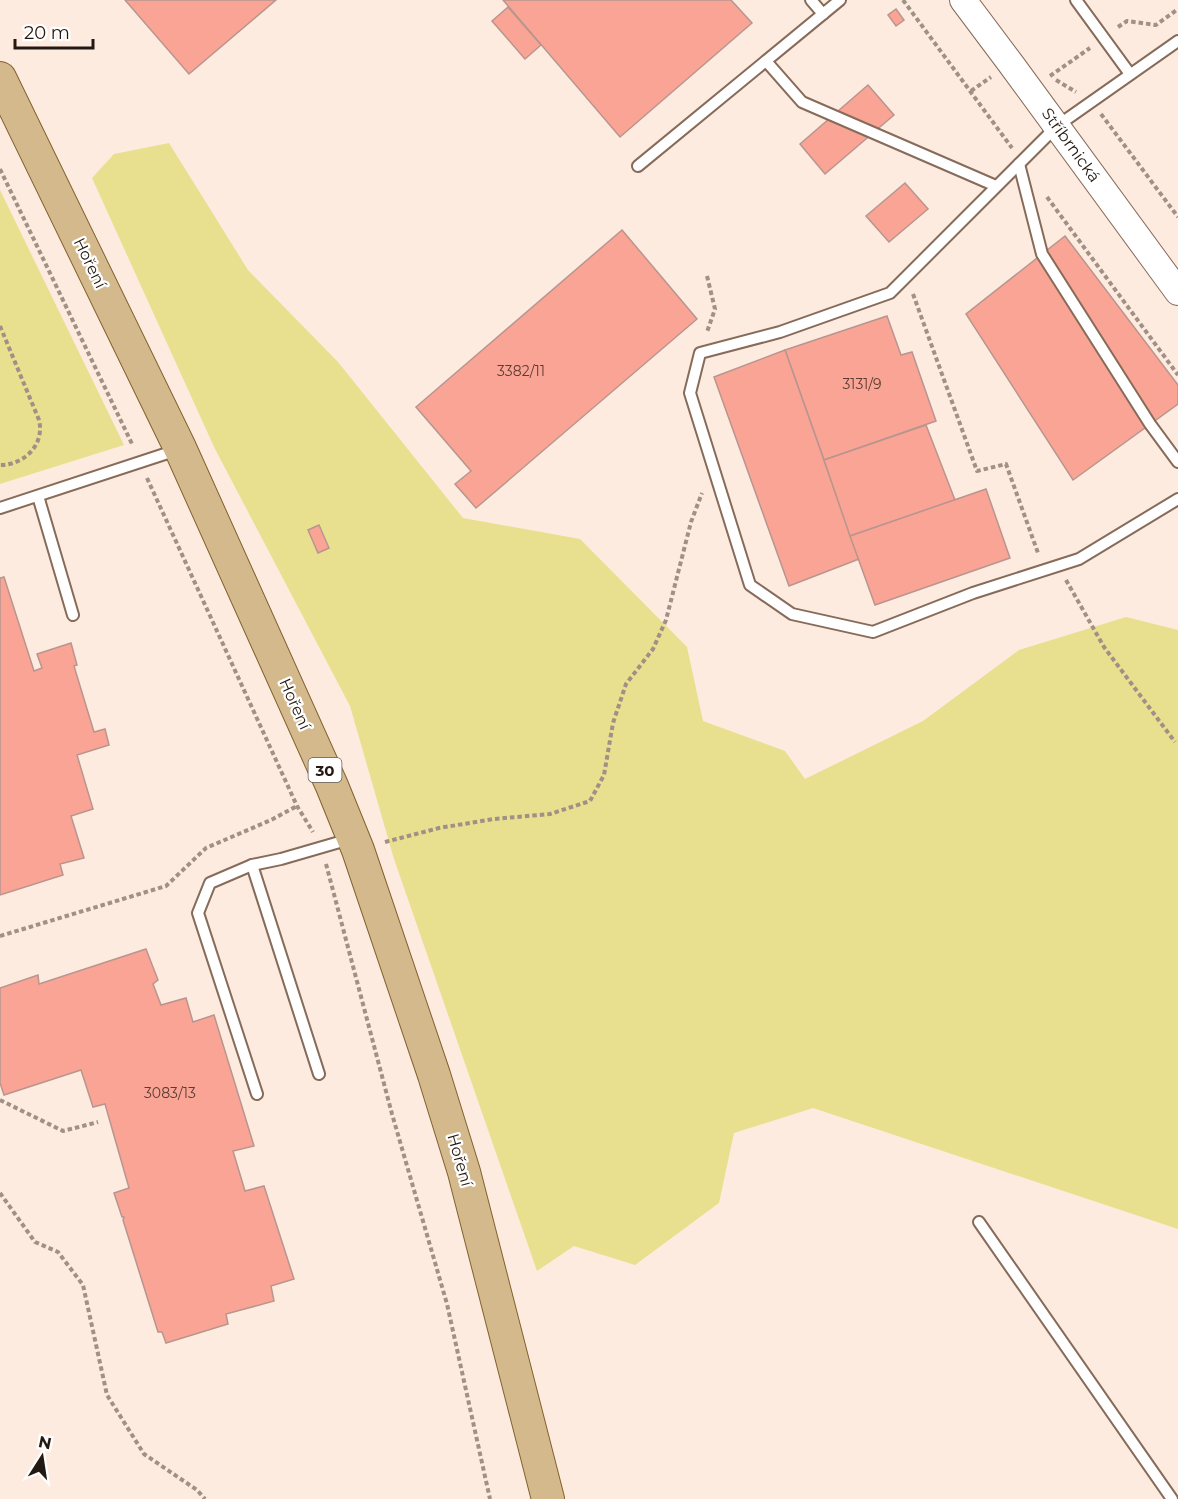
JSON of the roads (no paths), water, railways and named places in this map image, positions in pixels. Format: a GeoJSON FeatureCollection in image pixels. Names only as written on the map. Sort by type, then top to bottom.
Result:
{"type":"FeatureCollection","features":[{"type":"Feature","properties":{"kind":"main road","name":"Hoření"},"geometry":{"type":"LineString","coordinates":[[0,78],[180,448],[356,844],[434,1075],[464,1172],[548,1499]]}},
{"type":"Feature","properties":{"kind":"street","name":"Stříbrnická"},"geometry":{"type":"LineString","coordinates":[[963,0],[1178,292]]}},
{"type":"Feature","properties":{"kind":"lane"},"geometry":{"type":"LineString","coordinates":[[811,0],[823,14]]}},
{"type":"Feature","properties":{"kind":"lane"},"geometry":{"type":"LineString","coordinates":[[638,166],[840,0]]}},
{"type":"Feature","properties":{"kind":"lane"},"geometry":{"type":"LineString","coordinates":[[1076,0],[1130,74]]}},
{"type":"Feature","properties":{"kind":"lane"},"geometry":{"type":"LineString","coordinates":[[1178,41],[1057,126],[890,293],[780,332],[700,353],[690,393],[750,585],[792,614],[873,633],[973,594],[1079,559],[1178,499]]}},
{"type":"Feature","properties":{"kind":"lane"},"geometry":{"type":"LineString","coordinates":[[766,61],[802,102],[996,186]]}},
{"type":"Feature","properties":{"kind":"lane"},"geometry":{"type":"LineString","coordinates":[[1019,164],[1042,254],[1150,424],[1178,462]]}},
{"type":"Feature","properties":{"kind":"lane"},"geometry":{"type":"LineString","coordinates":[[0,508],[180,448]]}},
{"type":"Feature","properties":{"kind":"lane"},"geometry":{"type":"LineString","coordinates":[[39,496],[73,615]]}},
{"type":"Feature","properties":{"kind":"lane"},"geometry":{"type":"LineString","coordinates":[[257,1094],[198,913],[210,883],[252,865],[322,847],[356,844]]}},
{"type":"Feature","properties":{"kind":"lane"},"geometry":{"type":"LineString","coordinates":[[252,865],[319,1074]]}},
{"type":"Feature","properties":{"kind":"lane"},"geometry":{"type":"LineString","coordinates":[[980,1222],[1172,1499]]}}]}
